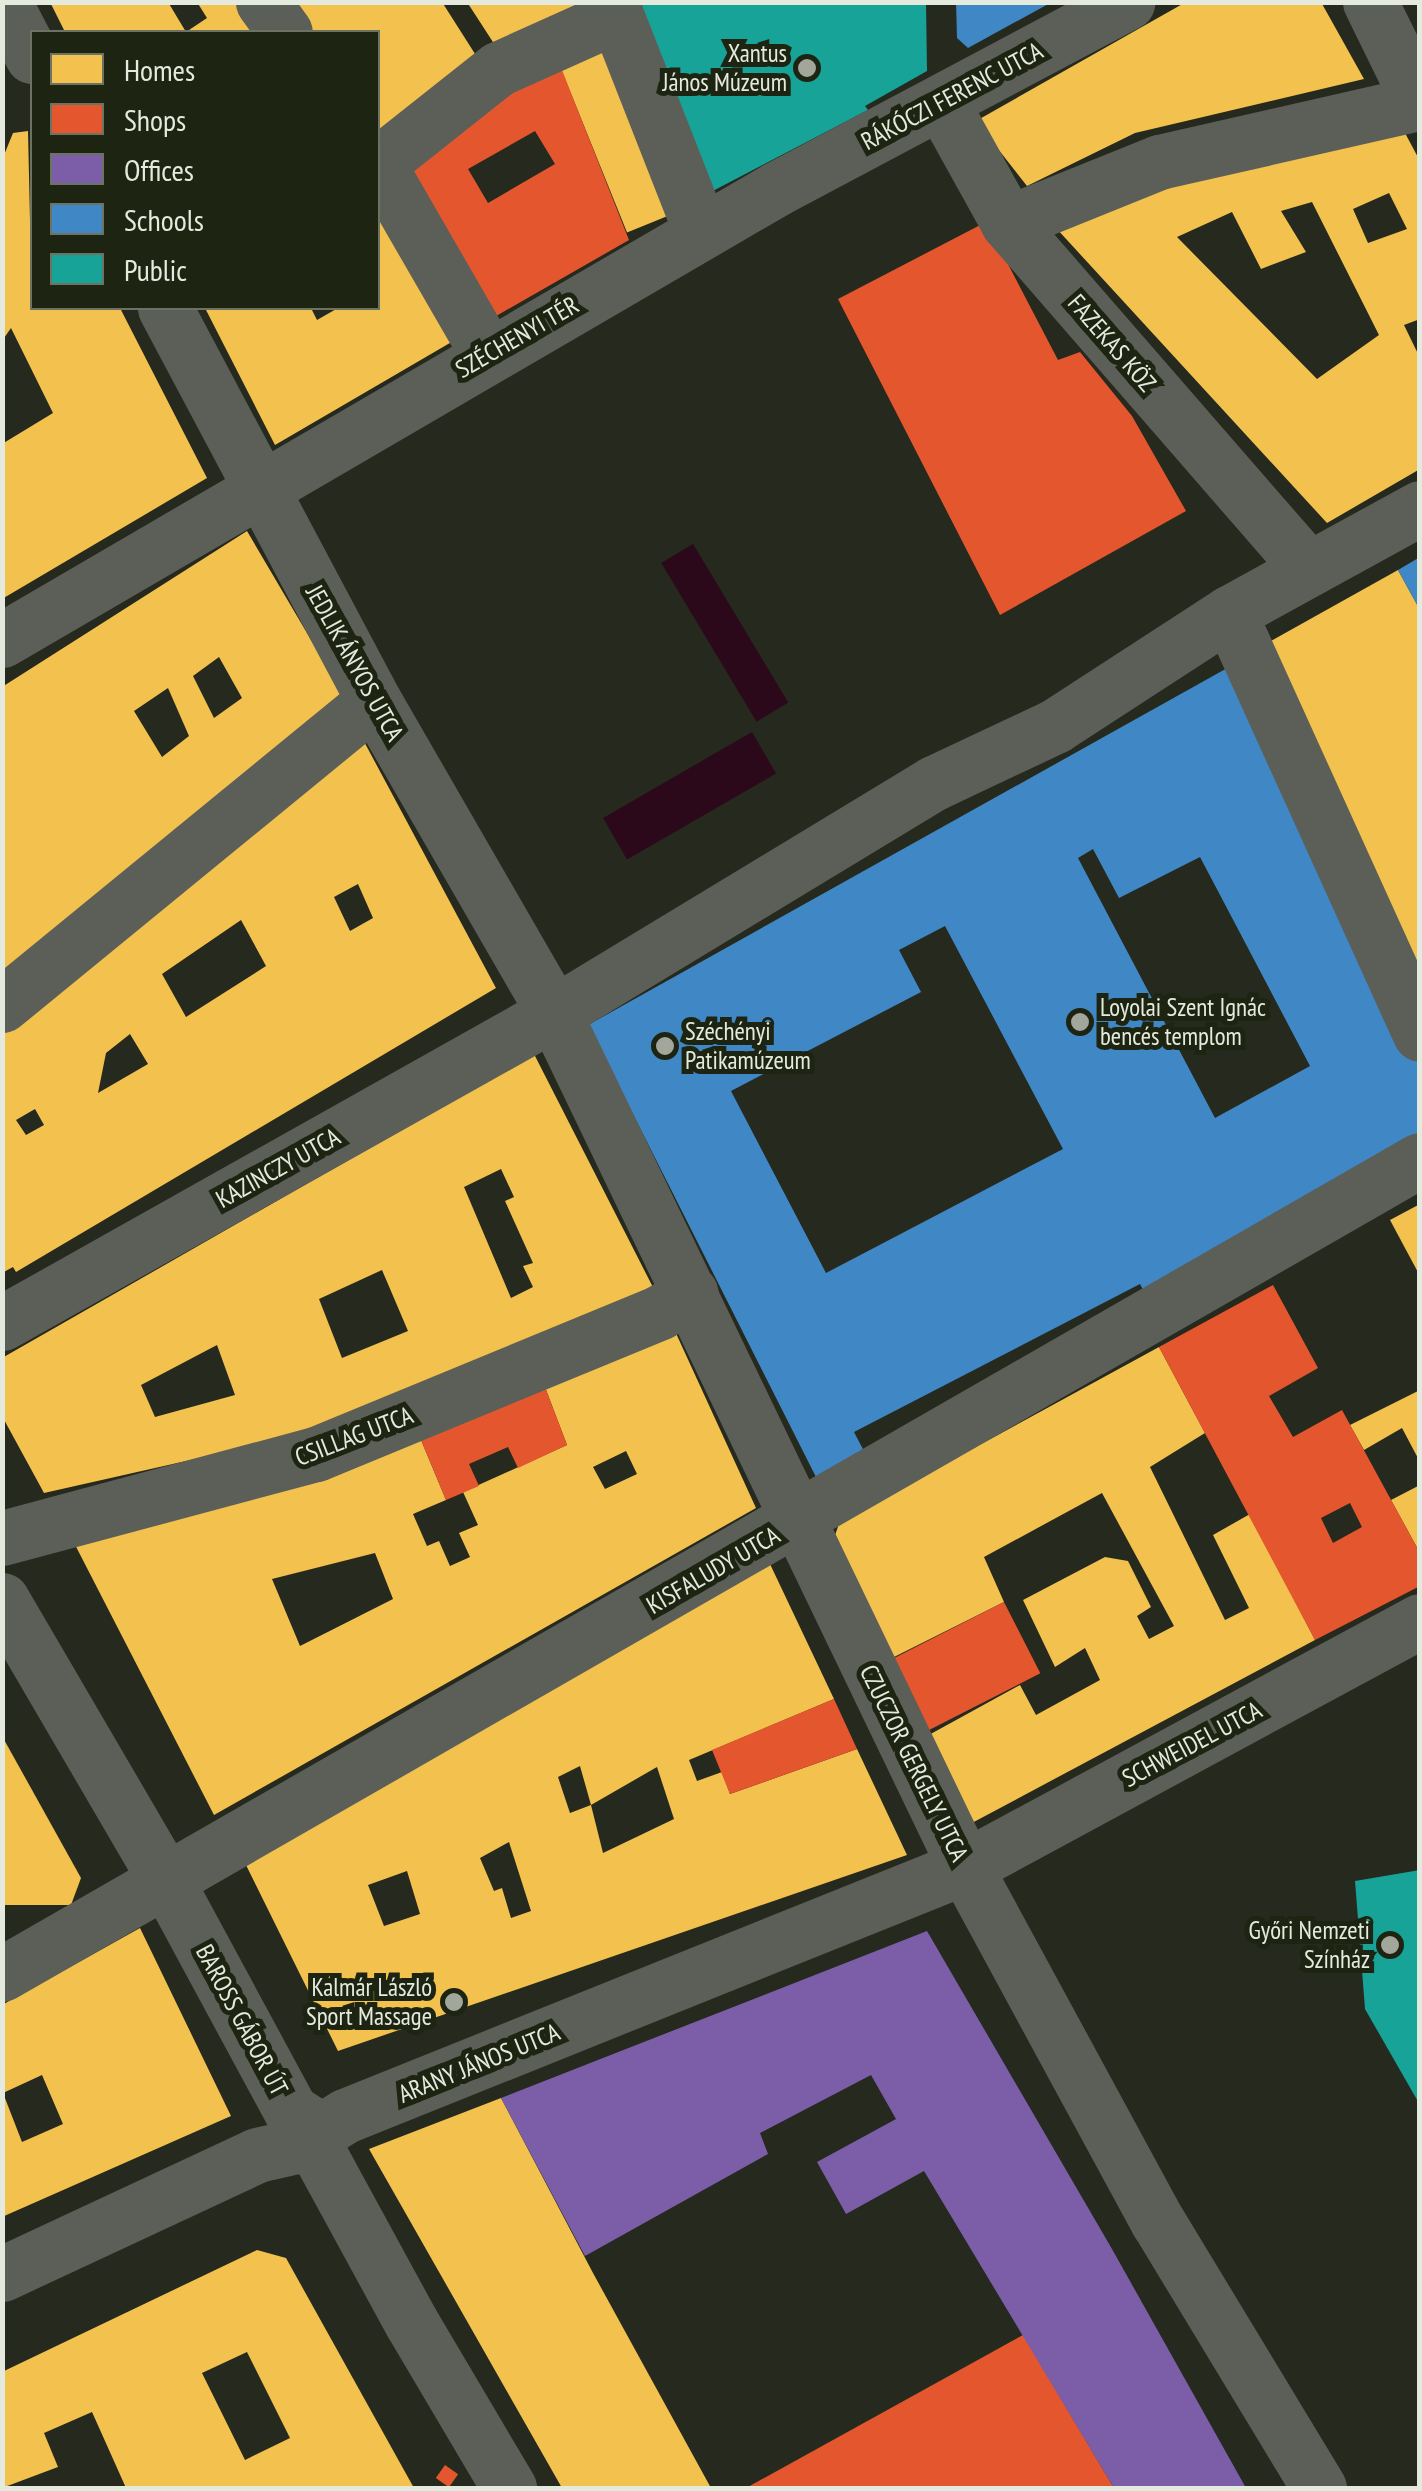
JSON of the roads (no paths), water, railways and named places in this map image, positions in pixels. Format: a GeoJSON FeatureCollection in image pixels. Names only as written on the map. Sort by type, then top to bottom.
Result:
{"type":"FeatureCollection","features":[{"type":"Feature","properties":{"kind":"street"},"geometry":{"type":"LineString","coordinates":[[264,2],[283,30]]}},
{"type":"Feature","properties":{"kind":"street","name":"RÁKÓCZI FERENC UTCA"},"geometry":{"type":"LineString","coordinates":[[776,189],[1127,2]]}},
{"type":"Feature","properties":{"kind":"street"},"geometry":{"type":"LineString","coordinates":[[1008,224],[1159,162],[1414,83],[1370,2]]}},
{"type":"Feature","properties":{"kind":"street"},"geometry":{"type":"LineString","coordinates":[[380,162],[498,69],[614,9],[701,232]]}},
{"type":"Feature","properties":{"kind":"street"},"geometry":{"type":"LineString","coordinates":[[2,86],[19,31]]}},
{"type":"Feature","properties":{"kind":"street","name":"FAZEKAS KÖZ"},"geometry":{"type":"LineString","coordinates":[[941,102],[1008,224],[1308,568]]}},
{"type":"Feature","properties":{"kind":"street"},"geometry":{"type":"LineString","coordinates":[[380,167],[488,353]]}},
{"type":"Feature","properties":{"kind":"street","name":"SZÉCHENYI TÉR"},"geometry":{"type":"LineString","coordinates":[[2,640],[488,353],[776,189]]}},
{"type":"Feature","properties":{"kind":"street","name":"JEDLIK ÁNYOS UTCA"},"geometry":{"type":"LineString","coordinates":[[165,310],[374,701],[554,1013]]}},
{"type":"Feature","properties":{"kind":"street"},"geometry":{"type":"LineString","coordinates":[[554,1013],[934,783],[1054,726],[1229,613],[1420,508]]}},
{"type":"Feature","properties":{"kind":"street"},"geometry":{"type":"LineString","coordinates":[[1229,613],[1420,1034]]}},
{"type":"Feature","properties":{"kind":"street"},"geometry":{"type":"LineString","coordinates":[[2,1005],[374,701]]}},
{"type":"Feature","properties":{"kind":"street","name":"CZUCZOR GERGELY UTCA"},"geometry":{"type":"LineString","coordinates":[[554,1013],[965,1867],[1158,2222],[1319,2488]]}},
{"type":"Feature","properties":{"kind":"street","name":"KAZINCZY UTCA"},"geometry":{"type":"LineString","coordinates":[[2,1323],[554,1013]]}},
{"type":"Feature","properties":{"kind":"street","name":"KISFALUDY UTCA"},"geometry":{"type":"LineString","coordinates":[[2,1974],[798,1522],[1420,1160]]}},
{"type":"Feature","properties":{"kind":"street","name":"CSILLAG UTCA"},"geometry":{"type":"LineString","coordinates":[[2,1538],[316,1454],[660,1312],[692,1293]]}},
{"type":"Feature","properties":{"kind":"street","name":"BAROSS GÁBOR ÚT"},"geometry":{"type":"LineString","coordinates":[[2,1600],[167,1882],[291,2111],[308,2122],[309,2135],[509,2488]]}},
{"type":"Feature","properties":{"kind":"street","name":"SCHWEIDEL UTCA"},"geometry":{"type":"LineString","coordinates":[[965,1867],[1420,1621]]}},
{"type":"Feature","properties":{"kind":"street","name":"ARANY JÁNOS UTCA"},"geometry":{"type":"LineString","coordinates":[[2,2274],[257,2154],[297,2146],[309,2135],[965,1867]]}},
{"type":"Feature","properties":{"kind":"place","name":"Xantus János Múzeum"},"geometry":{"type":"Point","coordinates":[807,68]}},
{"type":"Feature","properties":{"kind":"place","name":"Loyolai Szent Ignác bencés templom"},"geometry":{"type":"Point","coordinates":[1080,1022]}},
{"type":"Feature","properties":{"kind":"place","name":"Széchényi Patikamúzeum"},"geometry":{"type":"Point","coordinates":[665,1046]}},
{"type":"Feature","properties":{"kind":"place","name":"Győri Nemzeti Színház"},"geometry":{"type":"Point","coordinates":[1390,1945]}},
{"type":"Feature","properties":{"kind":"place","name":"Kalmár László Sport Massage"},"geometry":{"type":"Point","coordinates":[454,2002]}}]}
